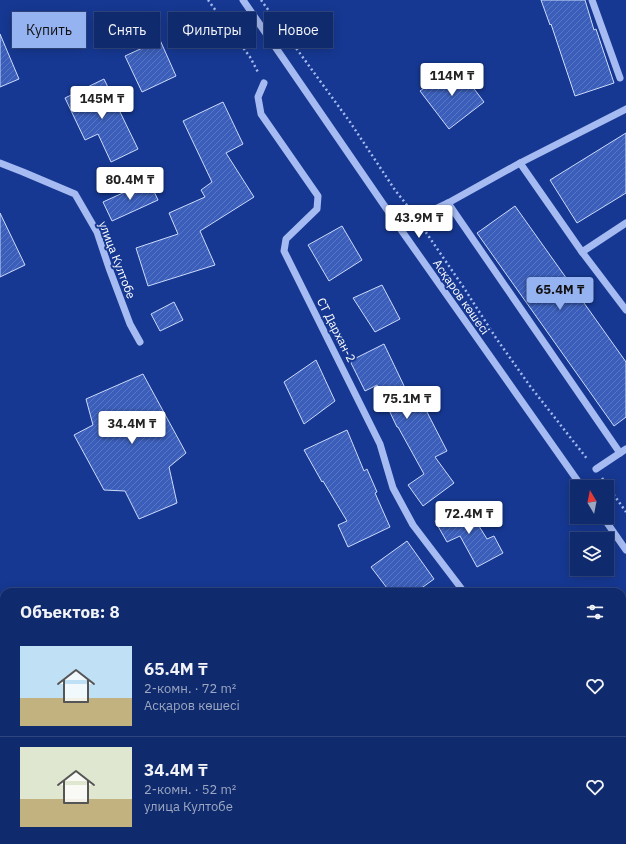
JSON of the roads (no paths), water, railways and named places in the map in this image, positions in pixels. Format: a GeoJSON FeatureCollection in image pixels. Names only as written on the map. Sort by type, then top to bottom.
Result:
{"type":"FeatureCollection","features":[{"type":"Feature","properties":{"kind":"street","name":"Асқаров көшесі"},"geometry":{"type":"LineString","coordinates":[[243,0],[399,227],[577,480]]}},
{"type":"Feature","properties":{"kind":"street"},"geometry":{"type":"LineString","coordinates":[[592,0],[620,78]]}},
{"type":"Feature","properties":{"kind":"street","name":"СТ Дархан-2"},"geometry":{"type":"LineString","coordinates":[[264,83],[258,97],[262,114],[318,196],[317,209],[286,239],[284,251],[380,444],[393,488],[409,519],[461,588]]}},
{"type":"Feature","properties":{"kind":"street"},"geometry":{"type":"LineString","coordinates":[[399,227],[448,203],[520,163],[626,109]]}},
{"type":"Feature","properties":{"kind":"street","name":"улица Култобе"},"geometry":{"type":"LineString","coordinates":[[0,163],[75,194],[97,232],[130,324],[140,342]]}},
{"type":"Feature","properties":{"kind":"street"},"geometry":{"type":"LineString","coordinates":[[520,163],[582,252],[626,310]]}},
{"type":"Feature","properties":{"kind":"street"},"geometry":{"type":"LineString","coordinates":[[448,203],[623,451],[596,470]]}},
{"type":"Feature","properties":{"kind":"street"},"geometry":{"type":"LineString","coordinates":[[582,252],[626,223]]}},
{"type":"Feature","properties":{"kind":"street"},"geometry":{"type":"LineString","coordinates":[[608,524],[626,550]]}}]}
